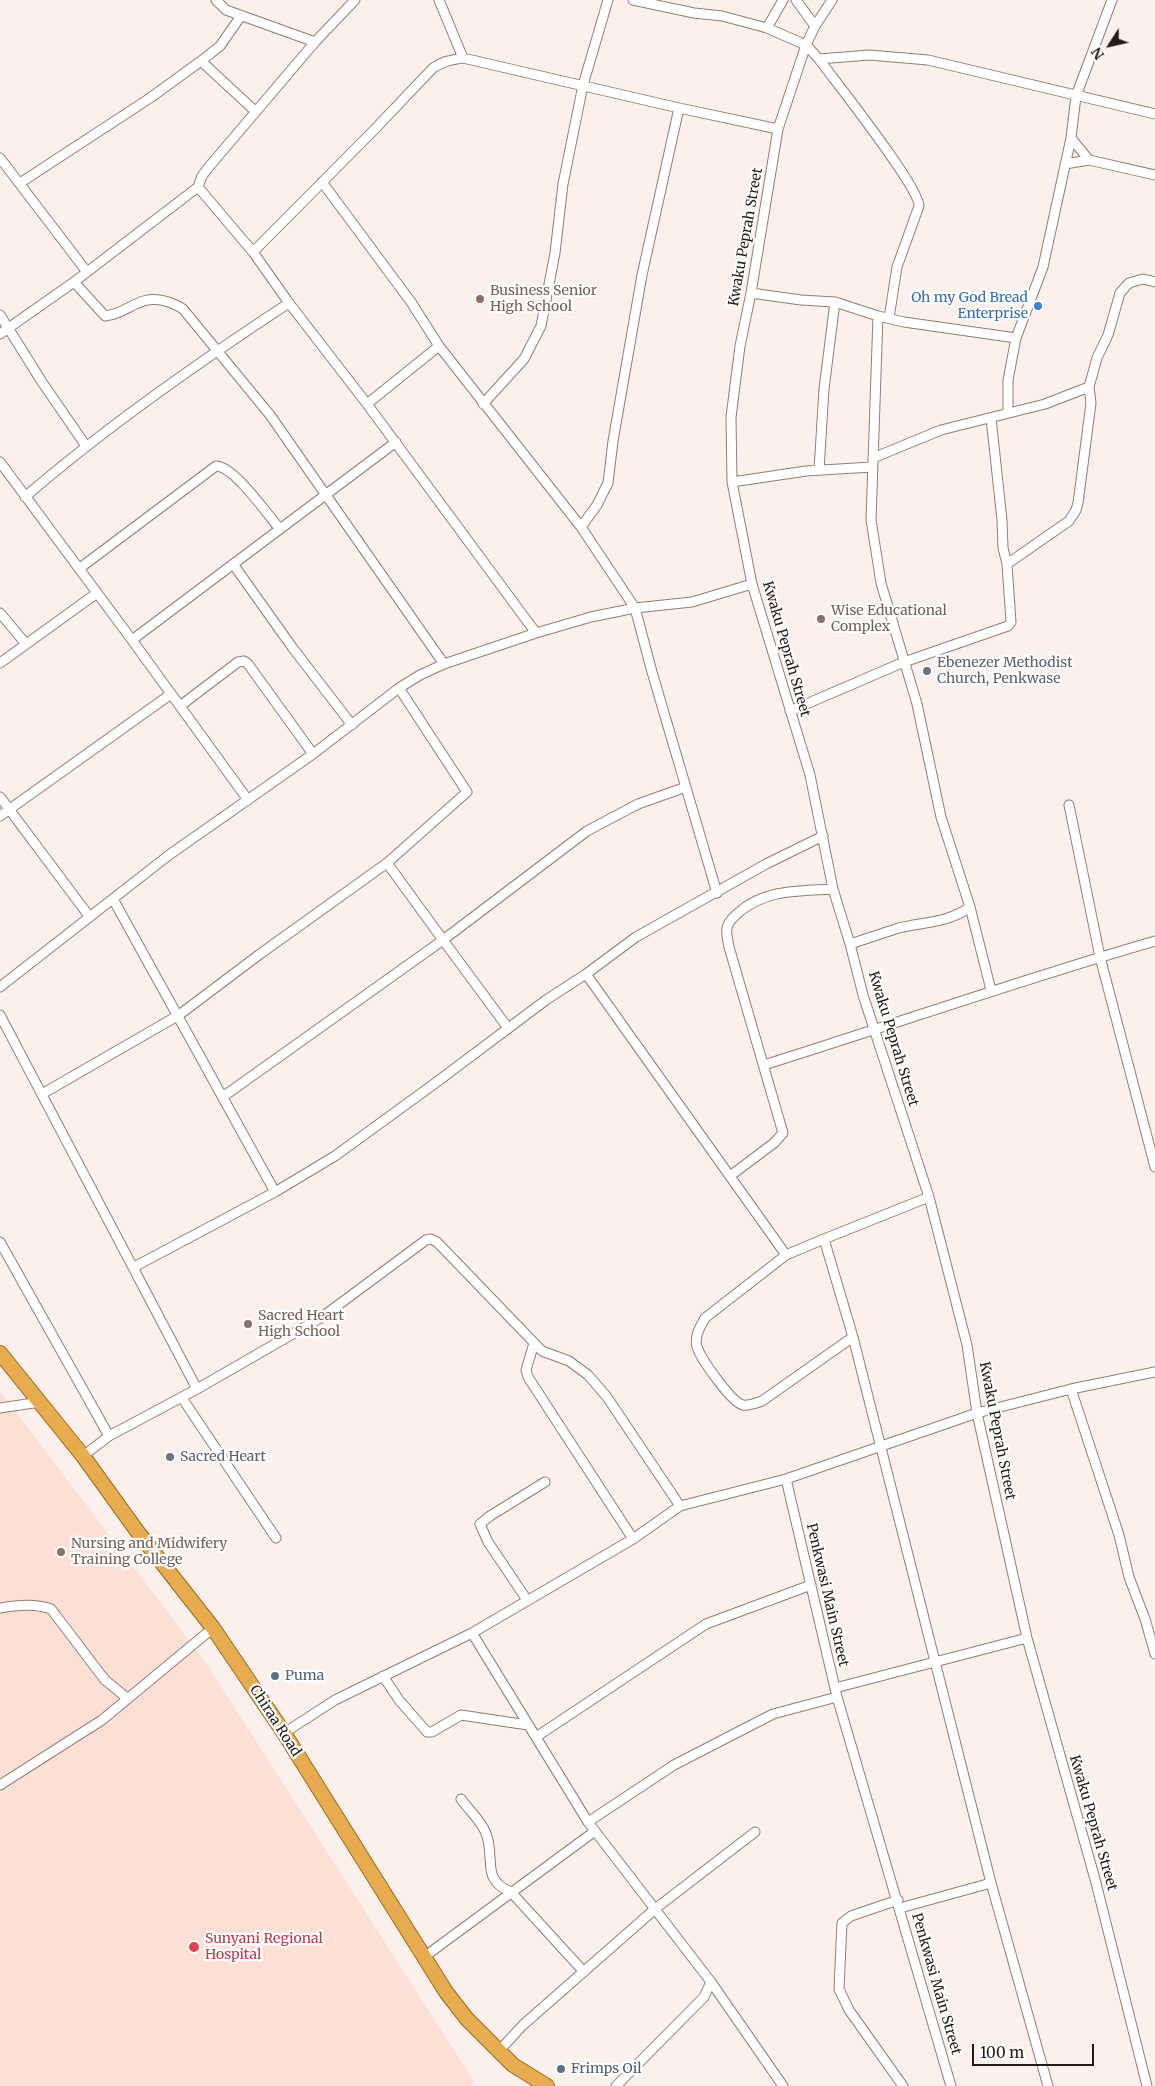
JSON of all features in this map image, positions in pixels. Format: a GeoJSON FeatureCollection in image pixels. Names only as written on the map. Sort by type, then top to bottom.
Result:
{"type":"FeatureCollection","features":[{"type":"Feature","properties":{"kind":"highway","name":"Chiraa Road"},"geometry":{"type":"LineString","coordinates":[[0,1353],[83,1456],[137,1531],[213,1628],[284,1733],[424,1957],[467,2019],[512,2065],[547,2086]]}},
{"type":"Feature","properties":{"kind":"street"},"geometry":{"type":"LineString","coordinates":[[216,0],[226,10],[315,42]]}},
{"type":"Feature","properties":{"kind":"street"},"geometry":{"type":"LineString","coordinates":[[0,334],[74,282],[198,187],[202,176],[208,168],[255,111],[315,42],[355,0]]}},
{"type":"Feature","properties":{"kind":"street"},"geometry":{"type":"LineString","coordinates":[[438,0],[463,58]]}},
{"type":"Feature","properties":{"kind":"street"},"geometry":{"type":"LineString","coordinates":[[483,404],[524,359],[541,326],[555,253],[562,184],[583,85],[608,0]]}},
{"type":"Feature","properties":{"kind":"street"},"geometry":{"type":"LineString","coordinates":[[633,0],[694,14],[722,16],[767,28],[806,45],[819,59],[897,165],[919,200],[897,267],[889,318]]}},
{"type":"Feature","properties":{"kind":"street"},"geometry":{"type":"LineString","coordinates":[[767,28],[783,0]]}},
{"type":"Feature","properties":{"kind":"street"},"geometry":{"type":"LineString","coordinates":[[796,0],[815,26]]}},
{"type":"Feature","properties":{"kind":"street","name":"Kwaku Peprah Street"},"geometry":{"type":"LineString","coordinates":[[832,0],[815,26],[806,45],[778,129],[751,293],[740,346],[732,417],[732,482],[752,584],[810,775],[833,889],[874,1031],[929,1197],[967,1345],[977,1413],[1027,1638],[1095,1879],[1147,2086]]}},
{"type":"Feature","properties":{"kind":"street"},"geometry":{"type":"LineString","coordinates":[[1008,413],[1008,380],[1016,338],[1043,267],[1071,138],[1076,96],[1112,0]]}},
{"type":"Feature","properties":{"kind":"street"},"geometry":{"type":"LineString","coordinates":[[20,183],[150,98],[201,61],[220,46],[242,16]]}},
{"type":"Feature","properties":{"kind":"street"},"geometry":{"type":"LineString","coordinates":[[819,59],[869,54],[928,60],[1011,78],[1076,96],[1155,114]]}},
{"type":"Feature","properties":{"kind":"street"},"geometry":{"type":"LineString","coordinates":[[253,252],[441,62],[463,58],[778,129]]}},
{"type":"Feature","properties":{"kind":"street"},"geometry":{"type":"LineString","coordinates":[[201,61],[255,111]]}},
{"type":"Feature","properties":{"kind":"street"},"geometry":{"type":"LineString","coordinates":[[581,527],[608,483],[613,440],[642,275],[679,108]]}},
{"type":"Feature","properties":{"kind":"street"},"geometry":{"type":"LineString","coordinates":[[1071,138],[1089,160]]}},
{"type":"Feature","properties":{"kind":"street"},"geometry":{"type":"LineString","coordinates":[[0,158],[87,272]]}},
{"type":"Feature","properties":{"kind":"street"},"geometry":{"type":"LineString","coordinates":[[1065,164],[1089,160],[1155,175]]}},
{"type":"Feature","properties":{"kind":"street"},"geometry":{"type":"LineString","coordinates":[[322,182],[411,302],[439,346],[581,527],[635,608],[717,893]]}},
{"type":"Feature","properties":{"kind":"street"},"geometry":{"type":"LineString","coordinates":[[198,187],[253,252],[289,303],[396,442],[536,633]]}},
{"type":"Feature","properties":{"kind":"street"},"geometry":{"type":"LineString","coordinates":[[1007,564],[1069,521],[1076,510],[1089,416],[1089,387],[1097,358],[1108,335],[1120,294],[1129,283],[1143,279],[1155,282]]}},
{"type":"Feature","properties":{"kind":"street"},"geometry":{"type":"LineString","coordinates":[[74,282],[105,316],[146,299],[157,299],[177,305],[183,309],[270,416],[444,664]]}},
{"type":"Feature","properties":{"kind":"street"},"geometry":{"type":"LineString","coordinates":[[751,293],[801,300],[836,302],[878,316],[1016,338]]}},
{"type":"Feature","properties":{"kind":"street"},"geometry":{"type":"LineString","coordinates":[[819,470],[823,405],[836,302]]}},
{"type":"Feature","properties":{"kind":"street"},"geometry":{"type":"LineString","coordinates":[[25,496],[86,446],[216,350],[289,303]]}},
{"type":"Feature","properties":{"kind":"street"},"geometry":{"type":"LineString","coordinates":[[0,315],[42,382],[86,446]]}},
{"type":"Feature","properties":{"kind":"street"},"geometry":{"type":"LineString","coordinates":[[878,316],[871,520],[874,544],[881,583],[917,704],[941,816],[970,907],[992,990]]}},
{"type":"Feature","properties":{"kind":"street"},"geometry":{"type":"LineString","coordinates":[[366,404],[439,346]]}},
{"type":"Feature","properties":{"kind":"street"},"geometry":{"type":"LineString","coordinates":[[873,458],[941,430],[1045,404],[1089,387]]}},
{"type":"Feature","properties":{"kind":"street"},"geometry":{"type":"LineString","coordinates":[[790,711],[904,662],[1008,626],[1011,622],[1007,564],[1002,536],[991,418]]}},
{"type":"Feature","properties":{"kind":"street"},"geometry":{"type":"LineString","coordinates":[[132,640],[396,442]]}},
{"type":"Feature","properties":{"kind":"street"},"geometry":{"type":"LineString","coordinates":[[0,462],[80,568],[248,800]]}},
{"type":"Feature","properties":{"kind":"street"},"geometry":{"type":"LineString","coordinates":[[80,568],[216,466],[222,467],[234,476],[279,528]]}},
{"type":"Feature","properties":{"kind":"street"},"geometry":{"type":"LineString","coordinates":[[732,482],[819,470],[872,468]]}},
{"type":"Feature","properties":{"kind":"street"},"geometry":{"type":"LineString","coordinates":[[233,564],[352,725]]}},
{"type":"Feature","properties":{"kind":"street"},"geometry":{"type":"LineString","coordinates":[[0,987],[169,855],[313,754],[399,688],[444,664],[536,633],[591,617],[635,608],[692,602],[752,584]]}},
{"type":"Feature","properties":{"kind":"street"},"geometry":{"type":"LineString","coordinates":[[0,664],[97,593]]}},
{"type":"Feature","properties":{"kind":"street"},"geometry":{"type":"LineString","coordinates":[[0,613],[26,644]]}},
{"type":"Feature","properties":{"kind":"street"},"geometry":{"type":"LineString","coordinates":[[180,706],[238,662],[244,661],[313,754]]}},
{"type":"Feature","properties":{"kind":"street"},"geometry":{"type":"LineString","coordinates":[[42,1094],[178,1015],[387,863],[467,792],[399,688]]}},
{"type":"Feature","properties":{"kind":"street"},"geometry":{"type":"LineString","coordinates":[[0,816],[171,694]]}},
{"type":"Feature","properties":{"kind":"street"},"geometry":{"type":"LineString","coordinates":[[224,1096],[443,940],[588,831],[638,804],[686,787]]}},
{"type":"Feature","properties":{"kind":"street"},"geometry":{"type":"LineString","coordinates":[[0,797],[89,916]]}},
{"type":"Feature","properties":{"kind":"street"},"geometry":{"type":"LineString","coordinates":[[1069,805],[1100,957],[1155,1167]]}},
{"type":"Feature","properties":{"kind":"street"},"geometry":{"type":"LineString","coordinates":[[134,1267],[276,1192],[335,1156],[546,1000],[586,974],[636,937],[766,864],[823,836]]}},
{"type":"Feature","properties":{"kind":"street"},"geometry":{"type":"LineString","coordinates":[[387,863],[508,1028]]}},
{"type":"Feature","properties":{"kind":"street"},"geometry":{"type":"LineString","coordinates":[[730,1176],[774,1143],[783,1133],[729,947],[726,929],[728,922],[740,911],[766,895],[790,891],[833,889]]}},
{"type":"Feature","properties":{"kind":"street"},"geometry":{"type":"LineString","coordinates":[[113,899],[276,1192]]}},
{"type":"Feature","properties":{"kind":"street"},"geometry":{"type":"LineString","coordinates":[[850,944],[898,929],[958,916],[970,907]]}},
{"type":"Feature","properties":{"kind":"street"},"geometry":{"type":"LineString","coordinates":[[764,1065],[874,1031],[992,990],[1155,941]]}},
{"type":"Feature","properties":{"kind":"street"},"geometry":{"type":"LineString","coordinates":[[586,974],[786,1255]]}},
{"type":"Feature","properties":{"kind":"street"},"geometry":{"type":"LineString","coordinates":[[0,1015],[197,1390]]}},
{"type":"Feature","properties":{"kind":"street"},"geometry":{"type":"LineString","coordinates":[[853,1338],[762,1401],[750,1405],[743,1405],[736,1401],[706,1364],[696,1346],[697,1332],[705,1318],[786,1255],[929,1197]]}},
{"type":"Feature","properties":{"kind":"street"},"geometry":{"type":"LineString","coordinates":[[83,1456],[109,1436],[197,1390],[322,1317],[426,1240],[431,1239],[437,1242],[542,1351],[569,1361],[588,1375],[608,1397],[680,1506]]}},
{"type":"Feature","properties":{"kind":"street"},"geometry":{"type":"LineString","coordinates":[[824,1239],[853,1338],[879,1448],[991,1883],[1048,2086]]}},
{"type":"Feature","properties":{"kind":"street"},"geometry":{"type":"LineString","coordinates":[[0,1242],[109,1436]]}},
{"type":"Feature","properties":{"kind":"street"},"geometry":{"type":"LineString","coordinates":[[534,1343],[526,1370],[528,1377],[633,1540]]}},
{"type":"Feature","properties":{"kind":"street"},"geometry":{"type":"LineString","coordinates":[[284,1733],[335,1700],[472,1633],[633,1540],[680,1506],[786,1479],[977,1413],[1071,1388],[1155,1372]]}},
{"type":"Feature","properties":{"kind":"street"},"geometry":{"type":"LineString","coordinates":[[1071,1388],[1119,1535],[1129,1577],[1155,1654]]}},
{"type":"Feature","properties":{"kind":"street"},"geometry":{"type":"LineString","coordinates":[[182,1398],[276,1538]]}},
{"type":"Feature","properties":{"kind":"street"},"geometry":{"type":"LineString","coordinates":[[0,1408],[40,1402]]}},
{"type":"Feature","properties":{"kind":"street","name":"Penkwasi Main Street"},"geometry":{"type":"LineString","coordinates":[[786,1479],[836,1692],[951,2086]]}},
{"type":"Feature","properties":{"kind":"street"},"geometry":{"type":"LineString","coordinates":[[527,1600],[488,1542],[480,1524],[545,1482]]}},
{"type":"Feature","properties":{"kind":"street"},"geometry":{"type":"LineString","coordinates":[[536,1737],[706,1624],[811,1585]]}},
{"type":"Feature","properties":{"kind":"street"},"geometry":{"type":"LineString","coordinates":[[0,1608],[43,1606],[51,1610],[101,1676],[127,1698]]}},
{"type":"Feature","properties":{"kind":"street"},"geometry":{"type":"LineString","coordinates":[[0,1785],[102,1720],[213,1628]]}},
{"type":"Feature","properties":{"kind":"street"},"geometry":{"type":"LineString","coordinates":[[472,1633],[588,1822],[711,1982],[783,2086]]}},
{"type":"Feature","properties":{"kind":"street"},"geometry":{"type":"LineString","coordinates":[[588,1822],[674,1765],[773,1714],[836,1692],[935,1662],[1027,1638]]}},
{"type":"Feature","properties":{"kind":"street"},"geometry":{"type":"LineString","coordinates":[[383,1676],[399,1700],[427,1732],[432,1732],[461,1715],[528,1724]]}},
{"type":"Feature","properties":{"kind":"street"},"geometry":{"type":"LineString","coordinates":[[461,1800],[481,1823],[485,1832],[488,1840],[493,1881],[498,1888],[511,1892],[584,1972]]}},
{"type":"Feature","properties":{"kind":"street"},"geometry":{"type":"LineString","coordinates":[[424,1957],[595,1831]]}},
{"type":"Feature","properties":{"kind":"street"},"geometry":{"type":"LineString","coordinates":[[498,2052],[523,2024],[655,1909],[756,1832]]}},
{"type":"Feature","properties":{"kind":"street"},"geometry":{"type":"LineString","coordinates":[[902,2086],[849,2010],[839,1988],[842,1923],[851,1916],[991,1883]]}},
{"type":"Feature","properties":{"kind":"street"},"geometry":{"type":"LineString","coordinates":[[616,2086],[704,1997],[711,1982]]}},
{"type":"Feature","properties":{"kind":"shaded area","name":"Sunyani Regional Hospital"},"geometry":{"type":"Polygon","coordinates":[[[0,1392],[206,1663],[475,2083],[469,2086],[0,2086],[0,1392]]]}},
{"type":"Feature","properties":{"kind":"place","name":"Business Senior High School"},"geometry":{"type":"Point","coordinates":[480,299]}},
{"type":"Feature","properties":{"kind":"place","name":"Oh my God Bread Enterprise"},"geometry":{"type":"Point","coordinates":[1038,306]}},
{"type":"Feature","properties":{"kind":"place","name":"Wise Educational Complex"},"geometry":{"type":"Point","coordinates":[821,619]}},
{"type":"Feature","properties":{"kind":"place","name":"Ebenezer Methodist Church, Penkwase"},"geometry":{"type":"Point","coordinates":[927,671]}},
{"type":"Feature","properties":{"kind":"place","name":"Sacred Heart High School"},"geometry":{"type":"Point","coordinates":[248,1324]}},
{"type":"Feature","properties":{"kind":"place","name":"Sacred Heart"},"geometry":{"type":"Point","coordinates":[170,1457]}},
{"type":"Feature","properties":{"kind":"place","name":"Nursing and Midwifery Training College"},"geometry":{"type":"Point","coordinates":[61,1552]}},
{"type":"Feature","properties":{"kind":"place","name":"Puma"},"geometry":{"type":"Point","coordinates":[275,1676]}},
{"type":"Feature","properties":{"kind":"place","name":"Sunyani Regional Hospital"},"geometry":{"type":"Point","coordinates":[194,1947]}},
{"type":"Feature","properties":{"kind":"place","name":"Frimps Oil"},"geometry":{"type":"Point","coordinates":[561,2069]}}]}
